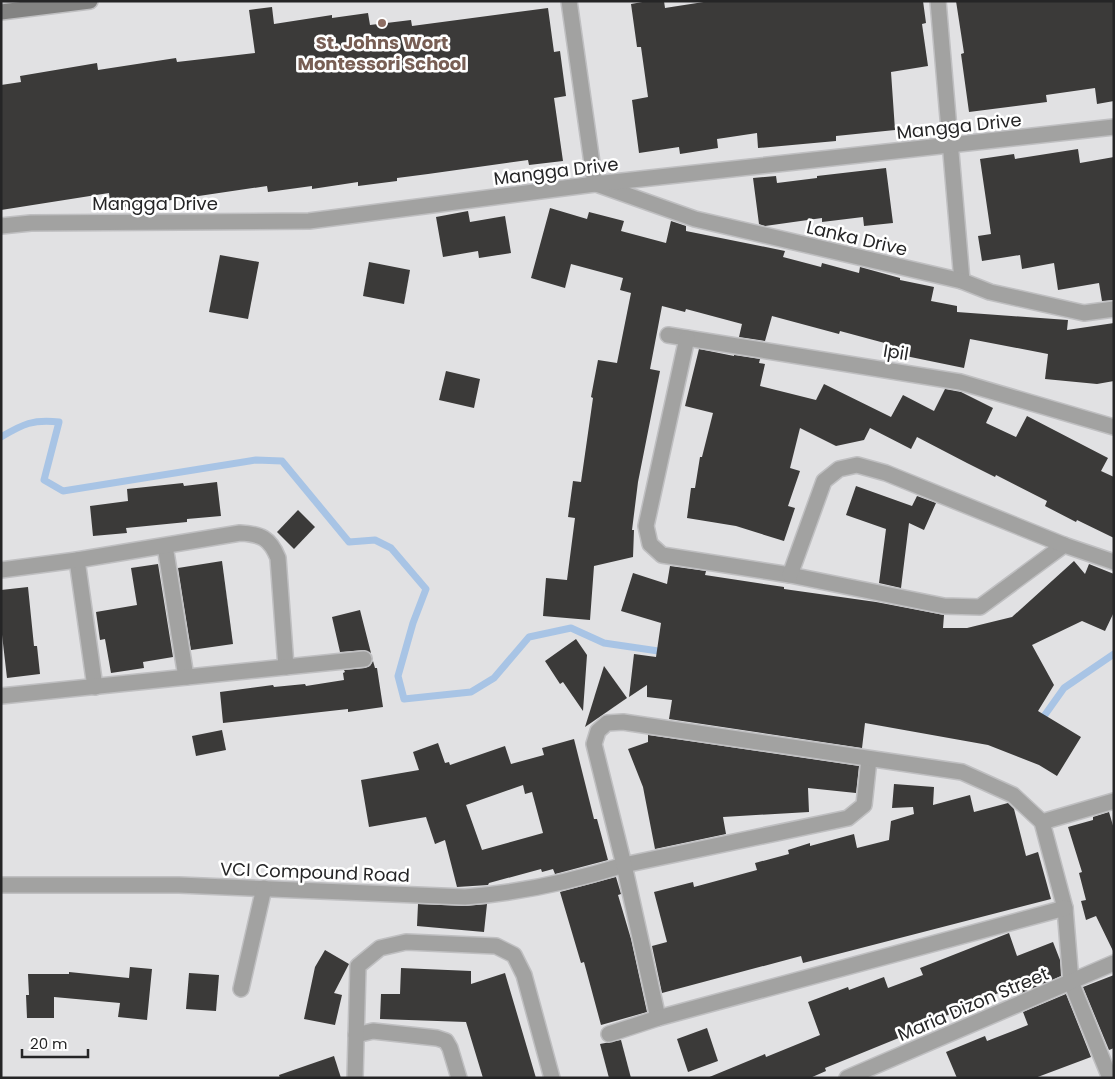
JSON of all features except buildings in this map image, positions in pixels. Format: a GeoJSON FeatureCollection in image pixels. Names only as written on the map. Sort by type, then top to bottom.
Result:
{"type":"FeatureCollection","features":[{"type":"Feature","properties":{"kind":"main road"},"geometry":{"type":"LineString","coordinates":[[1,12],[90,1]]}},
{"type":"Feature","properties":{"kind":"street"},"geometry":{"type":"LineString","coordinates":[[569,1],[595,184]]}},
{"type":"Feature","properties":{"kind":"street"},"geometry":{"type":"LineString","coordinates":[[938,1],[962,281]]}},
{"type":"Feature","properties":{"kind":"street","name":"Mangga Drive"},"geometry":{"type":"LineString","coordinates":[[1,226],[31,223],[310,221],[595,184],[1114,127]]}},
{"type":"Feature","properties":{"kind":"street","name":"Lanka Drive"},"geometry":{"type":"LineString","coordinates":[[595,184],[695,219],[962,281],[990,292],[1084,313],[1114,309]]}},
{"type":"Feature","properties":{"kind":"street","name":"Ipil"},"geometry":{"type":"LineString","coordinates":[[668,335],[960,382],[1114,427]]}},
{"type":"Feature","properties":{"kind":"street"},"geometry":{"type":"LineString","coordinates":[[687,338],[646,526],[650,544],[662,555],[790,575],[944,606],[980,607],[1064,545]]}},
{"type":"Feature","properties":{"kind":"street"},"geometry":{"type":"LineString","coordinates":[[790,575],[824,481],[839,469],[857,466],[886,473],[1064,545],[1114,562]]}},
{"type":"Feature","properties":{"kind":"street"},"geometry":{"type":"LineString","coordinates":[[1,570],[165,546],[240,532],[255,534],[268,540],[278,558],[286,667]]}},
{"type":"Feature","properties":{"kind":"street"},"geometry":{"type":"LineString","coordinates":[[165,546],[186,677]]}},
{"type":"Feature","properties":{"kind":"street"},"geometry":{"type":"LineString","coordinates":[[76,560],[95,687]]}},
{"type":"Feature","properties":{"kind":"street"},"geometry":{"type":"LineString","coordinates":[[1,696],[364,659]]}},
{"type":"Feature","properties":{"kind":"street"},"geometry":{"type":"LineString","coordinates":[[658,1018],[624,865],[594,744],[598,731],[607,723],[623,722],[962,772],[1013,795],[1042,822],[1065,908],[1071,982],[1110,1078]]}},
{"type":"Feature","properties":{"kind":"street","name":"VCI Compound Road"},"geometry":{"type":"LineString","coordinates":[[1,885],[179,885],[465,896],[498,894],[601,872],[624,865],[848,818],[864,805],[869,759]]}},
{"type":"Feature","properties":{"kind":"street"},"geometry":{"type":"LineString","coordinates":[[1042,822],[1114,801]]}},
{"type":"Feature","properties":{"kind":"street"},"geometry":{"type":"LineString","coordinates":[[241,989],[264,888]]}},
{"type":"Feature","properties":{"kind":"street"},"geometry":{"type":"LineString","coordinates":[[609,1034],[658,1018],[1065,908]]}},
{"type":"Feature","properties":{"kind":"street"},"geometry":{"type":"LineString","coordinates":[[355,1078],[358,966],[380,948],[406,942],[496,946],[514,955],[524,975],[552,1078]]}},
{"type":"Feature","properties":{"kind":"street","name":"Maria Dizon Street"},"geometry":{"type":"LineString","coordinates":[[847,1078],[1114,963]]}},
{"type":"Feature","properties":{"kind":"street"},"geometry":{"type":"LineString","coordinates":[[356,1035],[373,1031],[436,1038],[446,1041],[459,1078]]}},
{"type":"Feature","properties":{"kind":"waterway"},"geometry":{"type":"LineString","coordinates":[[1,437],[28,423],[42,421],[59,422],[44,480],[63,491],[256,460],[282,461],[349,542],[375,540],[391,548],[426,589],[413,623],[398,676],[404,699],[471,692],[494,678],[529,637],[571,628],[604,643],[665,652]]}},
{"type":"Feature","properties":{"kind":"waterway"},"geometry":{"type":"LineString","coordinates":[[1039,718],[1042,719],[1064,688],[1114,654]]}},
{"type":"Feature","properties":{"kind":"place","name":"St. Johns Wort Montessori School"},"geometry":{"type":"Point","coordinates":[382,23]}}]}
